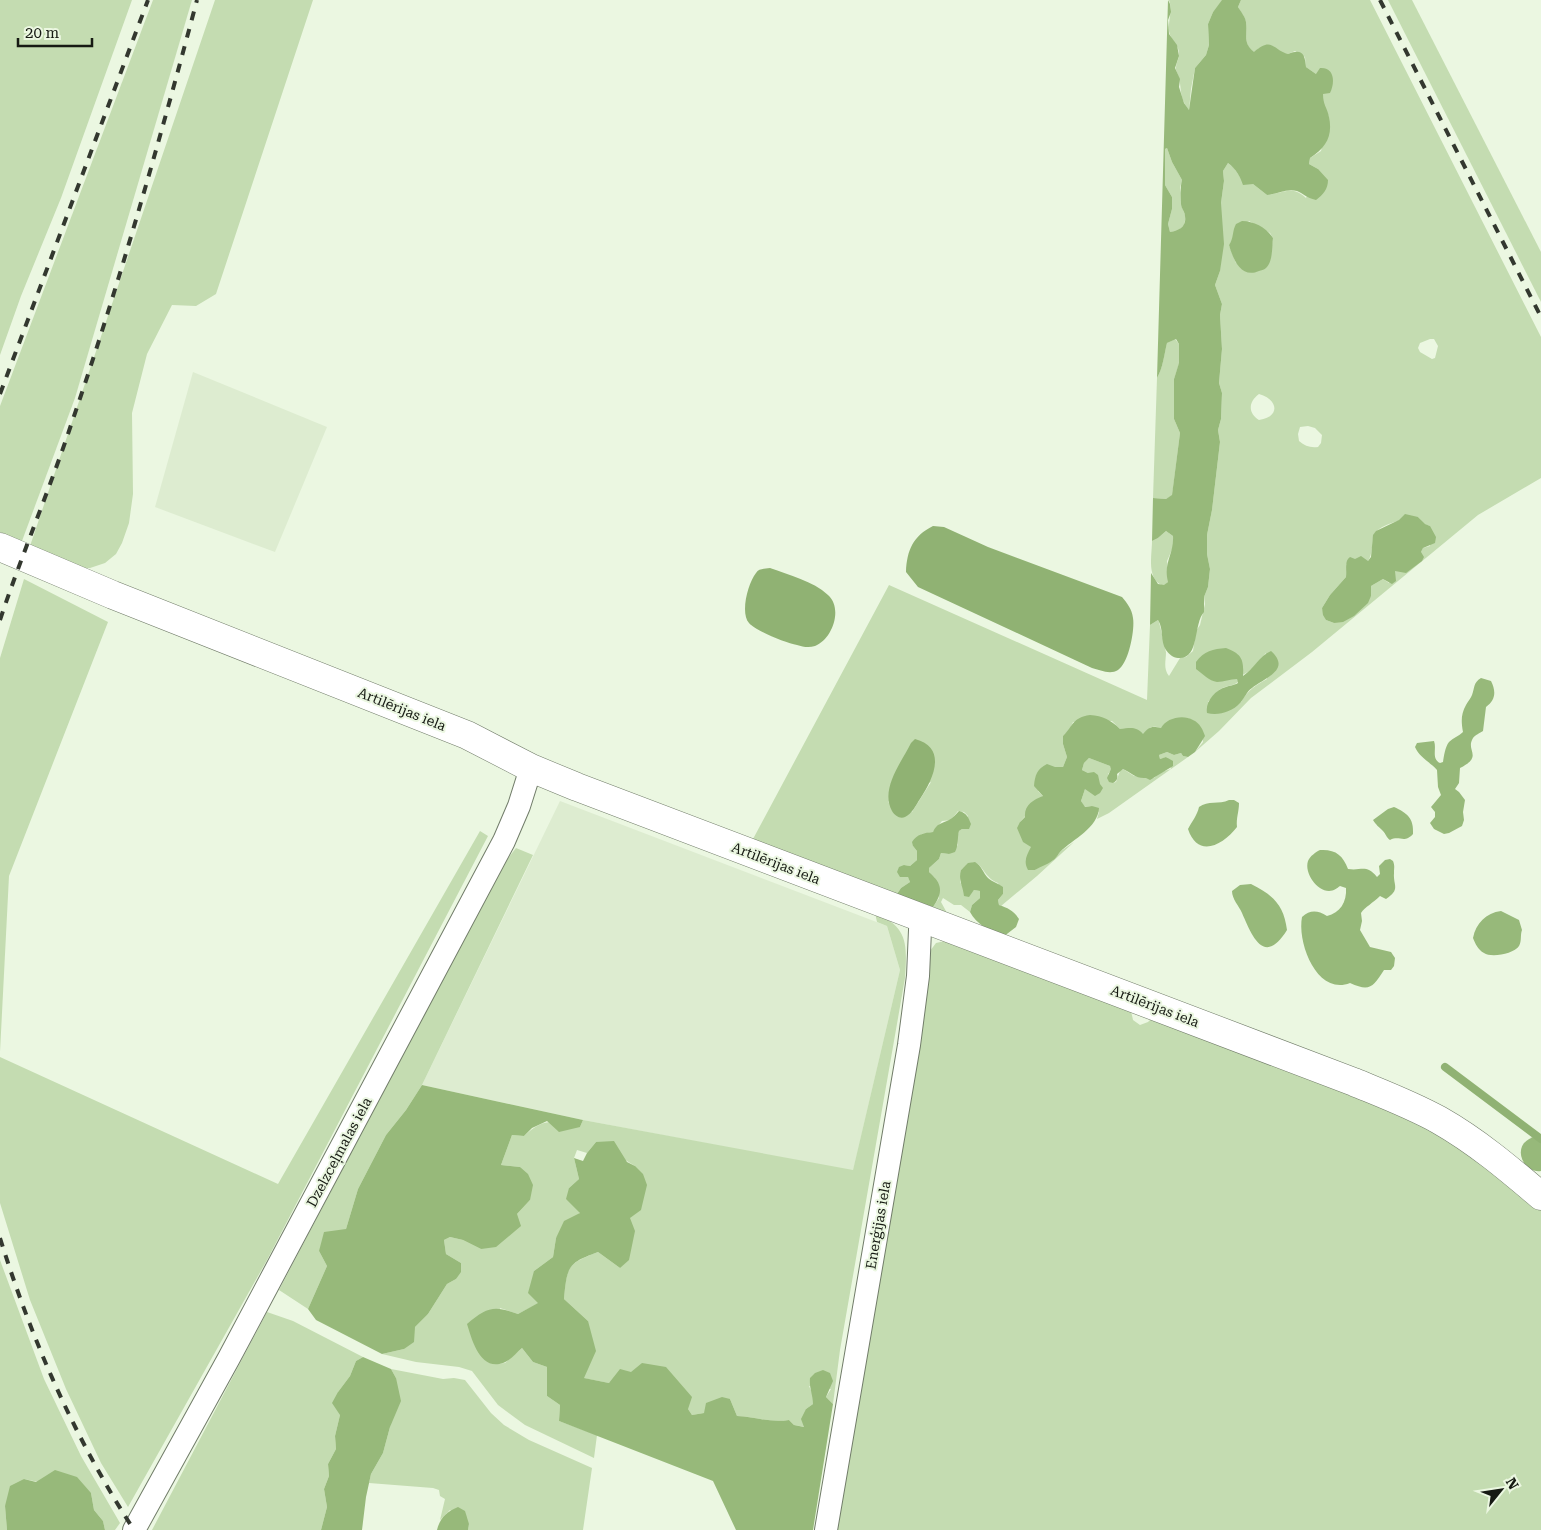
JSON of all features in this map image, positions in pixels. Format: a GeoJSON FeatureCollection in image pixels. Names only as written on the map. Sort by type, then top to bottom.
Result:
{"type":"FeatureCollection","features":[{"type":"Feature","properties":{"kind":"street","name":"Artilērijas iela"},"geometry":{"type":"LineString","coordinates":[[0,547],[113,595],[468,735],[531,768],[586,791],[1401,1101],[1472,1140],[1541,1196]]}},
{"type":"Feature","properties":{"kind":"street","name":"Dzelzceļmalas iela"},"geometry":{"type":"LineString","coordinates":[[134,1530],[229,1358],[504,841],[519,806],[531,768]]}},
{"type":"Feature","properties":{"kind":"street","name":"Enerģijas iela"},"geometry":{"type":"LineString","coordinates":[[826,1530],[909,1045],[923,918]]}},
{"type":"Feature","properties":{"kind":"shaded area"},"geometry":{"type":"Polygon","coordinates":[[[0,0],[132,0],[61,198],[21,296],[0,355],[0,0]]]}},
{"type":"Feature","properties":{"kind":"shaded area"},"geometry":{"type":"Polygon","coordinates":[[[153,0],[192,0],[75,398],[22,541],[0,532],[0,406],[153,0]]]}},
{"type":"Feature","properties":{"kind":"shaded area"},"geometry":{"type":"Polygon","coordinates":[[[215,0],[313,0],[216,294],[196,306],[172,305],[147,354],[132,413],[133,494],[129,523],[122,543],[116,554],[105,563],[90,568],[77,568],[30,546],[215,0]]]}},
{"type":"Feature","properties":{"kind":"shaded area"},"geometry":{"type":"Polygon","coordinates":[[[1168,0],[1171,12],[1168,20],[1169,34],[1177,45],[1179,56],[1175,68],[1180,79],[1179,87],[1184,103],[1189,110],[1195,68],[1206,55],[1209,45],[1208,24],[1213,12],[1222,0],[1241,0],[1238,7],[1244,16],[1248,45],[1254,52],[1260,47],[1269,45],[1288,54],[1300,52],[1304,56],[1306,67],[1316,74],[1320,68],[1325,68],[1331,73],[1333,80],[1332,89],[1330,93],[1323,94],[1330,124],[1329,136],[1324,146],[1310,158],[1309,164],[1318,169],[1328,180],[1328,183],[1325,192],[1316,200],[1293,190],[1267,195],[1253,184],[1243,185],[1237,173],[1228,163],[1223,171],[1224,181],[1221,203],[1224,244],[1220,271],[1215,285],[1222,304],[1220,315],[1222,349],[1219,383],[1222,393],[1221,419],[1218,430],[1220,442],[1207,535],[1207,554],[1210,569],[1208,587],[1204,597],[1204,612],[1198,625],[1193,647],[1185,657],[1178,658],[1171,656],[1166,650],[1158,620],[1150,625],[1151,573],[1158,584],[1164,585],[1168,582],[1167,569],[1173,543],[1173,536],[1166,531],[1152,541],[1153,498],[1166,499],[1172,495],[1180,433],[1174,419],[1174,379],[1179,363],[1179,344],[1176,339],[1167,343],[1162,366],[1157,378],[1168,0]],[[1167,148],[1165,149],[1165,185],[1172,197],[1172,209],[1168,224],[1170,232],[1182,227],[1185,223],[1185,214],[1181,204],[1182,180],[1167,148]]]}},
{"type":"Feature","properties":{"kind":"shaded area"},"geometry":{"type":"Polygon","coordinates":[[[1169,0],[1222,0],[1213,12],[1208,24],[1209,45],[1206,55],[1195,68],[1189,110],[1182,98],[1176,69],[1179,51],[1169,31],[1171,8],[1169,0]]]}},
{"type":"Feature","properties":{"kind":"shaded area"},"geometry":{"type":"Polygon","coordinates":[[[1241,0],[1370,0],[1541,337],[1541,478],[1478,515],[1312,652],[1251,698],[1219,731],[1195,752],[1203,742],[1202,733],[1198,724],[1187,718],[1161,728],[1150,727],[1143,735],[1120,729],[1112,721],[1073,722],[1070,729],[1063,736],[1067,757],[1063,767],[1055,767],[1038,791],[1043,796],[1020,822],[1031,847],[1035,870],[1043,864],[1052,861],[1061,851],[1074,842],[1001,906],[998,900],[1003,894],[998,883],[992,880],[981,867],[973,863],[961,870],[960,882],[969,896],[974,890],[980,891],[980,898],[972,905],[970,912],[961,905],[954,905],[943,898],[941,902],[947,913],[933,907],[939,898],[935,878],[929,872],[929,868],[939,859],[941,853],[949,854],[958,845],[959,831],[962,829],[968,816],[964,812],[958,811],[951,820],[942,821],[933,832],[922,834],[913,846],[917,851],[917,860],[910,866],[904,865],[910,882],[901,888],[897,894],[753,839],[889,585],[1147,700],[1150,625],[1158,620],[1166,652],[1165,667],[1169,676],[1180,658],[1186,657],[1193,651],[1196,631],[1200,625],[1205,604],[1204,597],[1208,587],[1210,569],[1207,554],[1207,535],[1220,442],[1218,430],[1221,419],[1222,393],[1219,383],[1222,349],[1220,315],[1222,304],[1215,285],[1220,271],[1223,171],[1228,163],[1240,177],[1267,195],[1292,191],[1306,198],[1318,169],[1309,164],[1310,158],[1321,151],[1329,117],[1323,104],[1323,94],[1316,74],[1306,67],[1305,57],[1295,51],[1288,54],[1259,48],[1254,53],[1248,45],[1246,22],[1238,7],[1241,0]],[[1249,221],[1229,245],[1236,263],[1270,261],[1273,238],[1270,233],[1249,221]],[[1430,339],[1420,343],[1418,348],[1420,352],[1432,359],[1435,358],[1438,346],[1434,339],[1430,339]],[[1259,394],[1253,400],[1251,411],[1259,420],[1266,418],[1274,412],[1273,404],[1265,396],[1259,394]],[[1308,426],[1300,427],[1299,441],[1308,446],[1318,447],[1321,443],[1322,435],[1315,428],[1308,426]],[[1418,517],[1385,526],[1375,533],[1368,561],[1355,559],[1346,564],[1346,577],[1330,595],[1322,608],[1326,620],[1334,623],[1371,596],[1371,586],[1383,579],[1389,583],[1395,571],[1398,571],[1421,552],[1423,548],[1430,546],[1430,526],[1424,524],[1418,517]],[[1266,653],[1250,670],[1241,676],[1228,679],[1237,679],[1238,682],[1220,689],[1208,702],[1241,702],[1252,688],[1267,679],[1266,653]],[[931,782],[888,802],[912,812],[931,782]]]}},
{"type":"Feature","properties":{"kind":"shaded area"},"geometry":{"type":"Polygon","coordinates":[[[1388,0],[1412,0],[1541,252],[1541,302],[1388,0]]]}},
{"type":"Feature","properties":{"kind":"shaded area"},"geometry":{"type":"Polygon","coordinates":[[[1167,148],[1182,180],[1180,188],[1181,205],[1186,217],[1184,225],[1178,231],[1170,232],[1168,224],[1172,209],[1172,197],[1165,185],[1165,149],[1167,148]]]}},
{"type":"Feature","properties":{"kind":"shaded area"},"geometry":{"type":"Polygon","coordinates":[[[1242,221],[1260,226],[1273,238],[1271,258],[1268,265],[1264,269],[1253,273],[1243,270],[1239,266],[1229,245],[1236,224],[1242,221]]]}},
{"type":"Feature","properties":{"kind":"shaded area"},"geometry":{"type":"Polygon","coordinates":[[[1175,339],[1179,344],[1179,364],[1174,379],[1174,419],[1180,433],[1172,496],[1166,499],[1153,498],[1157,378],[1167,343],[1175,339]]]}},
{"type":"Feature","properties":{"kind":"shaded area"},"geometry":{"type":"Polygon","coordinates":[[[193,372],[327,427],[275,552],[155,507],[193,372]]]}},
{"type":"Feature","properties":{"kind":"shaded area"},"geometry":{"type":"Polygon","coordinates":[[[1405,514],[1418,517],[1430,526],[1436,537],[1435,543],[1423,548],[1421,552],[1424,557],[1422,561],[1406,573],[1395,571],[1396,581],[1392,584],[1383,579],[1371,586],[1371,596],[1368,603],[1354,616],[1343,622],[1334,623],[1326,620],[1322,608],[1330,595],[1346,577],[1346,563],[1348,559],[1350,557],[1355,559],[1361,556],[1368,561],[1371,557],[1373,535],[1376,531],[1399,520],[1405,514]]]}},
{"type":"Feature","properties":{"kind":"shaded area"},"geometry":{"type":"Polygon","coordinates":[[[933,526],[944,527],[988,547],[1122,597],[1130,609],[1133,623],[1130,646],[1122,666],[1112,672],[1092,668],[918,587],[906,572],[908,557],[912,544],[920,534],[933,526]]]}},
{"type":"Feature","properties":{"kind":"shaded area"},"geometry":{"type":"Polygon","coordinates":[[[1166,531],[1173,536],[1174,545],[1167,561],[1168,582],[1164,586],[1158,583],[1152,573],[1151,560],[1152,541],[1166,531]]]}},
{"type":"Feature","properties":{"kind":"shaded area"},"geometry":{"type":"Polygon","coordinates":[[[770,568],[815,586],[828,595],[832,601],[835,607],[834,623],[827,637],[815,646],[808,647],[792,644],[764,633],[749,623],[746,618],[745,605],[750,584],[757,571],[770,568]]]}},
{"type":"Feature","properties":{"kind":"shaded area"},"geometry":{"type":"Polygon","coordinates":[[[24,579],[108,622],[9,876],[0,1052],[0,658],[24,579]]]}},
{"type":"Feature","properties":{"kind":"shaded area"},"geometry":{"type":"Polygon","coordinates":[[[1226,648],[1241,658],[1243,676],[1263,656],[1271,651],[1279,663],[1274,673],[1250,690],[1233,709],[1220,714],[1207,713],[1209,701],[1215,694],[1227,686],[1238,683],[1237,679],[1217,682],[1211,680],[1196,669],[1196,662],[1209,651],[1226,648]]]}},
{"type":"Feature","properties":{"kind":"shaded area"},"geometry":{"type":"Polygon","coordinates":[[[1481,678],[1491,681],[1494,695],[1492,701],[1486,707],[1483,731],[1474,737],[1471,743],[1473,757],[1460,768],[1459,783],[1455,789],[1465,800],[1462,826],[1444,834],[1434,829],[1430,823],[1435,817],[1435,812],[1431,807],[1441,795],[1438,787],[1437,770],[1422,757],[1415,747],[1417,743],[1434,741],[1436,759],[1440,763],[1443,762],[1449,742],[1463,732],[1463,711],[1472,696],[1475,683],[1481,678]]]}},
{"type":"Feature","properties":{"kind":"shaded area"},"geometry":{"type":"Polygon","coordinates":[[[1090,715],[1106,719],[1120,729],[1135,729],[1143,734],[1150,728],[1161,728],[1171,719],[1184,717],[1198,723],[1205,736],[1195,752],[1188,757],[1183,756],[1181,753],[1174,755],[1167,752],[1159,755],[1160,759],[1166,757],[1173,761],[1173,766],[1150,780],[1137,777],[1123,769],[1117,774],[1117,778],[1113,783],[1109,782],[1107,778],[1111,769],[1110,766],[1089,758],[1084,763],[1082,770],[1088,773],[1094,772],[1098,775],[1103,788],[1095,796],[1085,789],[1081,801],[1085,807],[1099,808],[1098,815],[1084,833],[1048,864],[1035,870],[1028,870],[1026,861],[1031,847],[1023,842],[1017,828],[1025,817],[1028,806],[1043,796],[1034,786],[1036,776],[1039,770],[1047,764],[1063,767],[1067,757],[1063,736],[1076,720],[1090,715]]]}},
{"type":"Feature","properties":{"kind":"shaded area"},"geometry":{"type":"Polygon","coordinates":[[[915,739],[925,743],[932,750],[935,757],[935,766],[925,792],[914,809],[903,818],[893,813],[888,794],[893,776],[915,739]]]}},
{"type":"Feature","properties":{"kind":"shaded area"},"geometry":{"type":"Polygon","coordinates":[[[1167,752],[1174,755],[1181,753],[1183,756],[1188,757],[1109,813],[1097,819],[1099,812],[1092,806],[1084,807],[1081,801],[1088,773],[1082,770],[1084,763],[1089,758],[1110,766],[1112,769],[1108,774],[1113,783],[1116,782],[1120,771],[1123,769],[1134,776],[1154,778],[1161,772],[1171,769],[1167,757],[1160,759],[1159,755],[1167,752]]]}},
{"type":"Feature","properties":{"kind":"shaded area"},"geometry":{"type":"Polygon","coordinates":[[[1229,800],[1239,803],[1237,827],[1218,843],[1211,846],[1198,844],[1192,838],[1188,829],[1199,807],[1229,800]]]}},
{"type":"Feature","properties":{"kind":"shaded area"},"geometry":{"type":"Polygon","coordinates":[[[560,801],[887,926],[900,970],[853,1171],[583,1120],[422,1085],[560,801]]]}},
{"type":"Feature","properties":{"kind":"shaded area"},"geometry":{"type":"Polygon","coordinates":[[[1394,807],[1403,811],[1411,820],[1413,834],[1410,837],[1390,840],[1373,820],[1394,807]]]}},
{"type":"Feature","properties":{"kind":"shaded area"},"geometry":{"type":"Polygon","coordinates":[[[959,811],[966,814],[971,824],[969,829],[959,831],[955,852],[949,854],[941,853],[939,859],[929,868],[929,872],[934,876],[940,889],[939,897],[933,907],[897,894],[901,888],[910,882],[908,877],[900,877],[897,872],[899,867],[904,865],[910,866],[917,860],[917,851],[912,842],[914,839],[921,834],[933,832],[938,825],[950,819],[959,811]]]}},
{"type":"Feature","properties":{"kind":"shaded area"},"geometry":{"type":"Polygon","coordinates":[[[480,831],[488,836],[267,1260],[128,1507],[101,1463],[66,1389],[30,1300],[0,1203],[0,1057],[278,1184],[480,831]]]}},
{"type":"Feature","properties":{"kind":"shaded area"},"geometry":{"type":"Polygon","coordinates":[[[516,848],[533,855],[422,1085],[406,1110],[386,1135],[358,1189],[346,1229],[319,1251],[327,1266],[308,1309],[279,1290],[457,951],[505,862],[516,848]]]}},
{"type":"Feature","properties":{"kind":"shaded area"},"geometry":{"type":"Polygon","coordinates":[[[1320,850],[1338,854],[1344,860],[1348,869],[1367,869],[1377,877],[1380,874],[1379,866],[1385,860],[1390,859],[1393,861],[1395,890],[1386,899],[1380,896],[1361,913],[1360,930],[1370,947],[1391,952],[1395,958],[1394,966],[1391,970],[1384,970],[1374,984],[1370,986],[1362,987],[1350,983],[1338,985],[1328,982],[1319,975],[1306,953],[1301,928],[1302,917],[1314,912],[1327,916],[1332,915],[1342,906],[1346,893],[1346,888],[1340,886],[1329,891],[1324,890],[1312,880],[1308,871],[1308,861],[1320,850]]]}},
{"type":"Feature","properties":{"kind":"shaded area"},"geometry":{"type":"Polygon","coordinates":[[[975,862],[991,881],[1003,887],[1003,894],[998,900],[999,905],[1010,910],[1019,919],[1016,927],[1003,937],[980,924],[970,912],[972,905],[980,898],[980,891],[974,890],[969,897],[964,896],[960,880],[961,870],[968,863],[975,862]]]}},
{"type":"Feature","properties":{"kind":"shaded area"},"geometry":{"type":"Polygon","coordinates":[[[1251,884],[1271,897],[1280,907],[1283,914],[1287,930],[1279,941],[1272,946],[1265,947],[1255,938],[1233,897],[1232,891],[1240,885],[1251,884]]]}},
{"type":"Feature","properties":{"kind":"shaded area"},"geometry":{"type":"Polygon","coordinates":[[[1501,911],[1519,920],[1522,930],[1520,944],[1516,949],[1508,953],[1487,954],[1482,952],[1477,946],[1473,938],[1474,933],[1479,923],[1486,916],[1501,911]]]}},
{"type":"Feature","properties":{"kind":"shaded area"},"geometry":{"type":"Polygon","coordinates":[[[875,913],[886,918],[894,925],[904,939],[906,956],[905,978],[840,1350],[833,1404],[826,1397],[831,1389],[809,1386],[813,1395],[813,1404],[806,1409],[805,1427],[794,1425],[789,1420],[769,1420],[737,1416],[730,1399],[704,1413],[692,1415],[688,1409],[631,1372],[609,1383],[583,1378],[588,1321],[564,1299],[566,1279],[574,1263],[598,1252],[620,1268],[630,1218],[635,1166],[596,1142],[587,1153],[577,1150],[574,1158],[579,1179],[569,1188],[580,1213],[556,1238],[553,1257],[534,1271],[539,1303],[518,1314],[500,1308],[496,1364],[505,1363],[522,1348],[533,1362],[547,1367],[547,1396],[560,1405],[559,1421],[597,1435],[594,1458],[525,1425],[498,1405],[472,1371],[459,1367],[416,1362],[382,1354],[404,1349],[415,1327],[428,1314],[447,1284],[456,1279],[461,1263],[446,1254],[444,1240],[450,1237],[463,1240],[481,1249],[530,1200],[520,1167],[501,1165],[512,1135],[524,1136],[538,1125],[550,1122],[580,1127],[583,1120],[853,1170],[900,970],[887,926],[877,922],[875,913]]]}},
{"type":"Feature","properties":{"kind":"shaded area"},"geometry":{"type":"Polygon","coordinates":[[[945,941],[964,949],[1016,963],[1131,1011],[1133,1020],[1140,1025],[1152,1018],[1419,1120],[1541,1206],[1541,1530],[833,1530],[930,951],[936,943],[945,941]]]}},
{"type":"Feature","properties":{"kind":"shaded area"},"geometry":{"type":"Polygon","coordinates":[[[422,1085],[583,1120],[580,1127],[559,1132],[547,1121],[532,1128],[524,1136],[512,1135],[501,1165],[520,1167],[528,1174],[533,1185],[530,1200],[517,1214],[521,1226],[496,1247],[481,1249],[463,1240],[450,1237],[444,1240],[446,1254],[461,1263],[461,1272],[456,1279],[447,1284],[428,1314],[415,1327],[414,1342],[404,1349],[382,1354],[316,1320],[308,1309],[327,1266],[319,1251],[324,1232],[346,1229],[358,1189],[386,1135],[406,1110],[422,1085]]]}},
{"type":"Feature","properties":{"kind":"shaded area"},"geometry":{"type":"Polygon","coordinates":[[[1537,1136],[1541,1139],[1541,1171],[1534,1171],[1528,1168],[1521,1157],[1523,1144],[1528,1139],[1537,1136]]]}},
{"type":"Feature","properties":{"kind":"shaded area"},"geometry":{"type":"Polygon","coordinates":[[[614,1141],[627,1162],[635,1166],[643,1174],[647,1185],[641,1210],[630,1218],[635,1231],[629,1260],[620,1268],[598,1252],[575,1263],[571,1267],[566,1279],[564,1299],[588,1321],[596,1351],[584,1378],[609,1383],[620,1369],[631,1372],[642,1363],[666,1367],[692,1397],[688,1409],[692,1415],[704,1413],[706,1403],[722,1397],[730,1399],[737,1416],[782,1421],[789,1420],[794,1425],[804,1427],[801,1419],[806,1409],[813,1404],[810,1378],[815,1373],[823,1370],[830,1373],[833,1381],[826,1397],[833,1404],[813,1530],[736,1530],[713,1481],[559,1421],[560,1405],[547,1396],[547,1367],[533,1362],[522,1348],[506,1362],[495,1364],[488,1363],[478,1352],[467,1324],[480,1314],[491,1309],[503,1309],[518,1314],[538,1303],[528,1293],[534,1271],[553,1257],[556,1238],[564,1221],[580,1213],[566,1199],[569,1188],[579,1179],[574,1158],[583,1161],[596,1142],[614,1141]]]}},
{"type":"Feature","properties":{"kind":"shaded area"},"geometry":{"type":"Polygon","coordinates":[[[0,1260],[44,1379],[81,1456],[120,1523],[115,1530],[105,1530],[103,1521],[94,1510],[91,1493],[24,1479],[5,1506],[7,1530],[0,1530],[0,1260]]]}},
{"type":"Feature","properties":{"kind":"shaded area"},"geometry":{"type":"Polygon","coordinates":[[[267,1312],[293,1321],[363,1357],[356,1361],[350,1376],[338,1392],[340,1415],[335,1436],[336,1449],[328,1464],[329,1476],[324,1489],[327,1507],[321,1530],[152,1530],[267,1312]]]}},
{"type":"Feature","properties":{"kind":"shaded area"},"geometry":{"type":"Polygon","coordinates":[[[363,1357],[391,1369],[396,1378],[401,1401],[390,1427],[383,1453],[371,1474],[362,1530],[321,1530],[327,1507],[324,1489],[329,1476],[328,1464],[336,1449],[335,1436],[340,1415],[332,1403],[350,1376],[356,1361],[363,1357]]]}},
{"type":"Feature","properties":{"kind":"shaded area"},"geometry":{"type":"Polygon","coordinates":[[[391,1369],[443,1379],[465,1380],[491,1413],[504,1425],[529,1440],[592,1468],[583,1530],[468,1530],[469,1524],[450,1510],[440,1520],[445,1499],[440,1496],[439,1490],[369,1483],[371,1474],[383,1453],[390,1427],[396,1378],[391,1369]]]}},
{"type":"Feature","properties":{"kind":"shaded area"},"geometry":{"type":"Polygon","coordinates":[[[55,1470],[77,1477],[91,1493],[94,1510],[103,1521],[105,1530],[7,1530],[5,1506],[10,1486],[24,1479],[36,1482],[55,1470]]]}},
{"type":"Feature","properties":{"kind":"shaded area"},"geometry":{"type":"Polygon","coordinates":[[[458,1507],[465,1511],[469,1524],[468,1530],[437,1530],[444,1516],[458,1507]]]}},
{"type":"Feature","properties":{"kind":"waterway"},"geometry":{"type":"LineString","coordinates":[[1445,1067],[1541,1139]]}},
{"type":"Feature","properties":{"kind":"railway"},"geometry":{"type":"LineString","coordinates":[[0,394],[148,0]]}},
{"type":"Feature","properties":{"kind":"railway"},"geometry":{"type":"LineString","coordinates":[[0,620],[63,450],[106,320],[197,0]]}},
{"type":"Feature","properties":{"kind":"railway"},"geometry":{"type":"LineString","coordinates":[[1380,0],[1541,317]]}},
{"type":"Feature","properties":{"kind":"railway"},"geometry":{"type":"LineString","coordinates":[[0,1238],[26,1314],[57,1388],[74,1425],[134,1530]]}}]}
